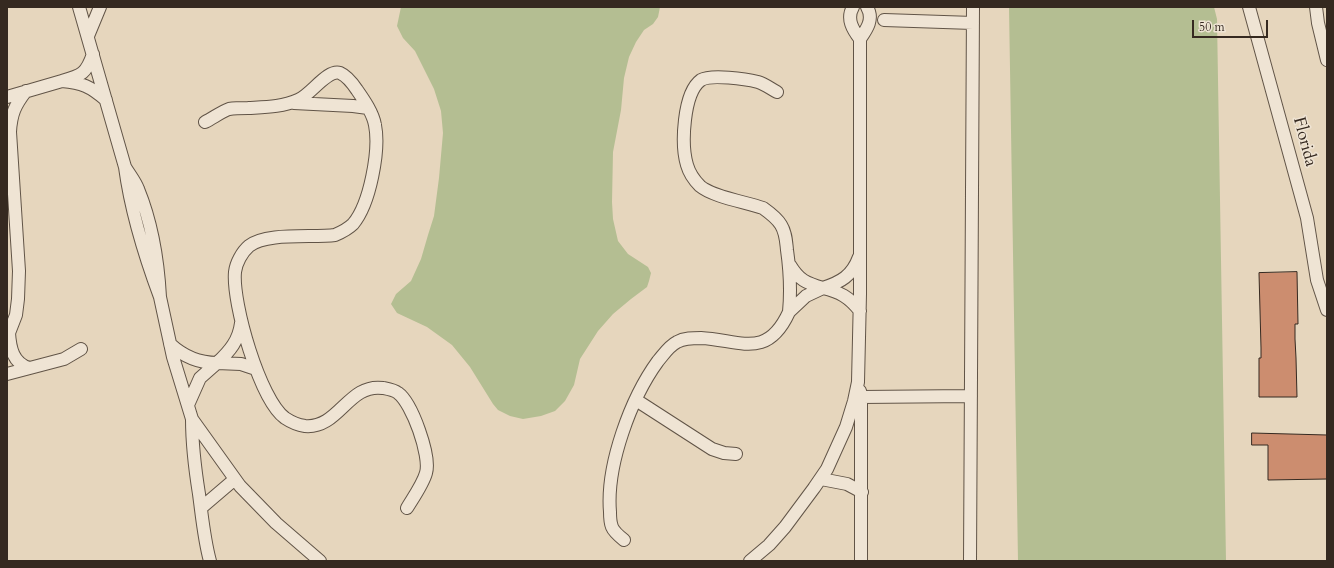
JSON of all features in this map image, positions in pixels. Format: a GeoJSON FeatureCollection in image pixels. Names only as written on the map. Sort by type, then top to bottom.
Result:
{"type":"FeatureCollection","features":[{"type":"Feature","properties":{"kind":"street"},"geometry":{"type":"LineString","coordinates":[[79,7],[125,167],[137,227],[149,268],[160,296],[170,344],[192,419],[195,462],[206,546],[210,561]]}},
{"type":"Feature","properties":{"kind":"street"},"geometry":{"type":"LineString","coordinates":[[88,36],[100,7]]}},
{"type":"Feature","properties":{"kind":"street"},"geometry":{"type":"LineString","coordinates":[[853,7],[850,17],[851,25],[864,35]]}},
{"type":"Feature","properties":{"kind":"street"},"geometry":{"type":"LineString","coordinates":[[970,561],[973,7]]}},
{"type":"Feature","properties":{"kind":"street","name":"Florida"},"geometry":{"type":"LineString","coordinates":[[1249,7],[1307,218],[1317,280],[1327,310]]}},
{"type":"Feature","properties":{"kind":"street"},"geometry":{"type":"LineString","coordinates":[[1316,7],[1318,23],[1327,60]]}},
{"type":"Feature","properties":{"kind":"street"},"geometry":{"type":"LineString","coordinates":[[861,561],[862,492],[858,382],[864,35],[871,20],[868,8]]}},
{"type":"Feature","properties":{"kind":"street"},"geometry":{"type":"LineString","coordinates":[[868,8],[884,20]]}},
{"type":"Feature","properties":{"kind":"street"},"geometry":{"type":"LineString","coordinates":[[864,35],[875,24],[884,20],[973,23]]}},
{"type":"Feature","properties":{"kind":"street"},"geometry":{"type":"LineString","coordinates":[[7,97],[75,77],[88,67],[93,54]]}},
{"type":"Feature","properties":{"kind":"street"},"geometry":{"type":"LineString","coordinates":[[205,122],[230,109],[272,107],[290,103],[307,96],[326,76],[335,72],[341,74],[353,84],[363,98],[375,124],[375,162],[365,204],[357,218],[348,228],[335,235],[267,238],[255,242],[249,246],[238,260],[235,271],[235,293],[248,347],[256,369],[270,400],[285,419],[300,425],[314,426],[331,418],[357,394],[374,388],[383,388],[397,392],[402,396],[414,417],[424,444],[427,465],[426,473],[407,508]]}},
{"type":"Feature","properties":{"kind":"street"},"geometry":{"type":"LineString","coordinates":[[777,92],[759,82],[723,77],[706,78],[700,81],[695,86],[687,108],[684,126],[685,154],[690,173],[700,186],[709,192],[763,208],[776,219],[784,231],[790,265],[791,297],[789,312]]}},
{"type":"Feature","properties":{"kind":"street"},"geometry":{"type":"LineString","coordinates":[[62,81],[80,83],[98,93],[106,100]]}},
{"type":"Feature","properties":{"kind":"street"},"geometry":{"type":"LineString","coordinates":[[26,91],[15,107],[8,130],[19,278],[16,315],[8,334],[10,348],[13,353],[21,365],[29,368]]}},
{"type":"Feature","properties":{"kind":"street"},"geometry":{"type":"LineString","coordinates":[[290,103],[368,108]]}},
{"type":"Feature","properties":{"kind":"street"},"geometry":{"type":"LineString","coordinates":[[624,540],[615,532],[611,525],[609,502],[618,450],[624,428],[636,400],[655,366],[668,349],[678,342],[696,338],[733,344],[750,344],[768,339],[780,329],[789,312],[806,296],[836,284],[850,274],[855,267],[860,254]]}},
{"type":"Feature","properties":{"kind":"street"},"geometry":{"type":"LineString","coordinates":[[790,265],[796,275],[803,281],[840,294],[849,299],[860,311]]}},
{"type":"Feature","properties":{"kind":"street"},"geometry":{"type":"LineString","coordinates":[[188,405],[200,378],[225,356],[236,342],[240,333],[241,319]]}},
{"type":"Feature","properties":{"kind":"street"},"geometry":{"type":"LineString","coordinates":[[170,344],[176,350],[194,360],[206,363],[241,364],[256,369]]}},
{"type":"Feature","properties":{"kind":"street"},"geometry":{"type":"LineString","coordinates":[[7,374],[64,359],[81,349]]}},
{"type":"Feature","properties":{"kind":"street"},"geometry":{"type":"LineString","coordinates":[[858,399],[971,396]]}},
{"type":"Feature","properties":{"kind":"street"},"geometry":{"type":"LineString","coordinates":[[750,561],[785,527],[827,469],[858,399]]}},
{"type":"Feature","properties":{"kind":"street"},"geometry":{"type":"LineString","coordinates":[[636,400],[712,449],[724,453],[736,454]]}},
{"type":"Feature","properties":{"kind":"street"},"geometry":{"type":"LineString","coordinates":[[192,419],[235,479],[276,524],[320,561]]}},
{"type":"Feature","properties":{"kind":"street"},"geometry":{"type":"LineString","coordinates":[[201,508],[235,479]]}},
{"type":"Feature","properties":{"kind":"street"},"geometry":{"type":"LineString","coordinates":[[820,479],[847,484],[862,492]]}},
{"type":"Feature","properties":{"kind":"green space"},"geometry":{"type":"Polygon","coordinates":[[[401,7],[660,7],[658,17],[653,24],[644,30],[629,57],[624,78],[621,110],[613,152],[612,202],[613,219],[618,241],[628,254],[648,267],[651,273],[649,281],[647,287],[613,314],[598,331],[580,359],[574,385],[565,401],[555,411],[541,416],[523,419],[510,416],[498,410],[470,367],[452,345],[427,327],[397,313],[391,304],[396,294],[411,281],[421,259],[434,216],[443,133],[441,111],[434,89],[415,51],[403,38],[397,26],[401,7]]]}},
{"type":"Feature","properties":{"kind":"green space"},"geometry":{"type":"Polygon","coordinates":[[[1009,7],[1214,7],[1217,19],[1226,561],[1018,561],[1009,7]]]}},
{"type":"Feature","properties":{"kind":"building"},"geometry":{"type":"Polygon","coordinates":[[[1297,272],[1298,324],[1295,324],[1295,339],[1297,397],[1259,397],[1259,358],[1261,358],[1261,348],[1259,273],[1297,272]]]}},
{"type":"Feature","properties":{"kind":"building"},"geometry":{"type":"Polygon","coordinates":[[[1252,433],[1327,435],[1327,479],[1268,480],[1268,445],[1252,445],[1252,433]]]}}]}
